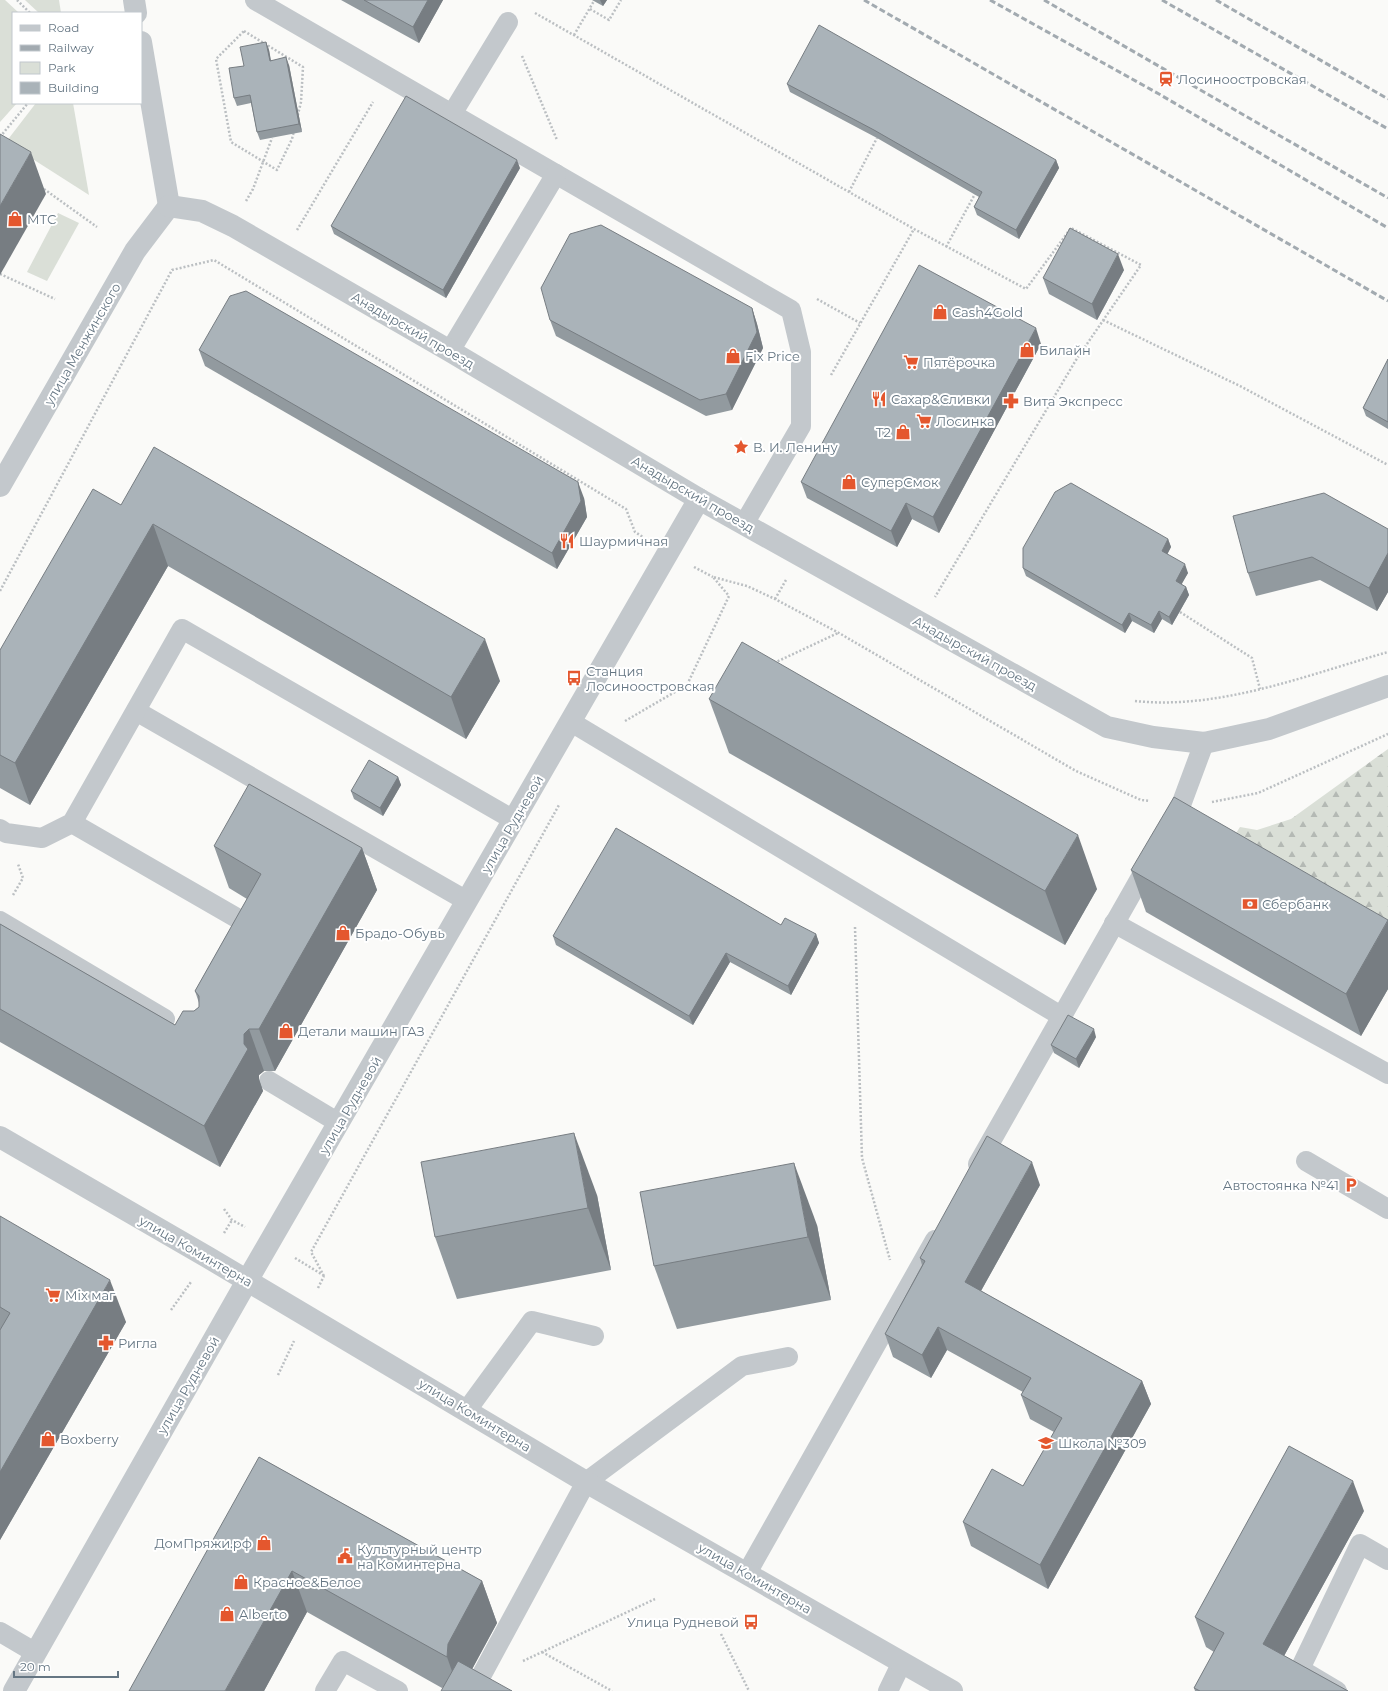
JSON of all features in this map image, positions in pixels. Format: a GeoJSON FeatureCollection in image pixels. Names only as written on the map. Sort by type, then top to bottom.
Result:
{"type":"FeatureCollection","features":[{"type":"Feature","properties":{"kind":"street"},"geometry":{"type":"LineString","coordinates":[[134,0],[136,12]]}},
{"type":"Feature","properties":{"kind":"street"},"geometry":{"type":"LineString","coordinates":[[142,48],[169,206]]}},
{"type":"Feature","properties":{"kind":"street","name":"Анадырский проезд"},"geometry":{"type":"LineString","coordinates":[[169,206],[202,211],[233,226],[450,351],[699,499],[1107,727],[1153,737],[1204,742],[1269,729],[1388,686]]}},
{"type":"Feature","properties":{"kind":"street","name":"улица Менжинского"},"geometry":{"type":"LineString","coordinates":[[0,486],[135,251],[169,206]]}},
{"type":"Feature","properties":{"kind":"street","name":"улица Рудневой"},"geometry":{"type":"LineString","coordinates":[[14,1691],[247,1281],[669,554],[699,499]]}},
{"type":"Feature","properties":{"kind":"street","name":"улица Коминтерна"},"geometry":{"type":"LineString","coordinates":[[0,1137],[467,1410],[586,1482],[952,1691]]}},
{"type":"Feature","properties":{"kind":"lane"},"geometry":{"type":"LineString","coordinates":[[255,0],[791,310],[801,352],[801,426],[744,524]]}},
{"type":"Feature","properties":{"kind":"lane"},"geometry":{"type":"LineString","coordinates":[[452,114],[508,22]]}},
{"type":"Feature","properties":{"kind":"lane"},"geometry":{"type":"LineString","coordinates":[[450,351],[556,174]]}},
{"type":"Feature","properties":{"kind":"lane"},"geometry":{"type":"LineString","coordinates":[[3,831],[42,838],[72,823],[182,629],[514,820]]}},
{"type":"Feature","properties":{"kind":"lane"},"geometry":{"type":"LineString","coordinates":[[136,711],[467,901]]}},
{"type":"Feature","properties":{"kind":"lane"},"geometry":{"type":"LineString","coordinates":[[571,722],[1061,1016]]}},
{"type":"Feature","properties":{"kind":"lane"},"geometry":{"type":"LineString","coordinates":[[967,1183],[1181,806],[1204,742]]}},
{"type":"Feature","properties":{"kind":"lane"},"geometry":{"type":"LineString","coordinates":[[72,823],[249,925],[234,952]]}},
{"type":"Feature","properties":{"kind":"lane"},"geometry":{"type":"LineString","coordinates":[[0,921],[181,1029]]}},
{"type":"Feature","properties":{"kind":"lane"},"geometry":{"type":"LineString","coordinates":[[1114,923],[1388,1074]]}},
{"type":"Feature","properties":{"kind":"lane"},"geometry":{"type":"LineString","coordinates":[[269,1081],[339,1123]]}},
{"type":"Feature","properties":{"kind":"lane"},"geometry":{"type":"LineString","coordinates":[[1306,1161],[1388,1209]]}},
{"type":"Feature","properties":{"kind":"lane"},"geometry":{"type":"LineString","coordinates":[[747,1573],[944,1225]]}},
{"type":"Feature","properties":{"kind":"lane"},"geometry":{"type":"LineString","coordinates":[[467,1410],[532,1321],[594,1336]]}},
{"type":"Feature","properties":{"kind":"lane"},"geometry":{"type":"LineString","coordinates":[[473,1691],[586,1482],[742,1366],[788,1357]]}},
{"type":"Feature","properties":{"kind":"lane"},"geometry":{"type":"LineString","coordinates":[[1337,1691],[1300,1669],[1360,1544],[1388,1560]]}},
{"type":"Feature","properties":{"kind":"lane"},"geometry":{"type":"LineString","coordinates":[[0,1632],[36,1653]]}},
{"type":"Feature","properties":{"kind":"lane"},"geometry":{"type":"LineString","coordinates":[[325,1691],[343,1661],[398,1691]]}},
{"type":"Feature","properties":{"kind":"lane"},"geometry":{"type":"LineString","coordinates":[[888,1691],[902,1662]]}},
{"type":"Feature","properties":{"kind":"path"},"geometry":{"type":"LineString","coordinates":[[17,0],[29,12]]}},
{"type":"Feature","properties":{"kind":"path"},"geometry":{"type":"LineString","coordinates":[[590,9],[609,20],[621,0]]}},
{"type":"Feature","properties":{"kind":"path"},"geometry":{"type":"LineString","coordinates":[[574,35],[594,1]]}},
{"type":"Feature","properties":{"kind":"path"},"geometry":{"type":"LineString","coordinates":[[532,12],[914,230],[1026,289],[1071,228],[1141,265],[1076,360],[934,600]]}},
{"type":"Feature","properties":{"kind":"path"},"geometry":{"type":"LineString","coordinates":[[508,22],[558,144]]}},
{"type":"Feature","properties":{"kind":"path"},"geometry":{"type":"LineString","coordinates":[[244,31],[303,67],[301,102],[292,139],[277,170],[263,162],[231,142],[216,59],[244,31]]}},
{"type":"Feature","properties":{"kind":"path"},"geometry":{"type":"LineString","coordinates":[[296,232],[387,77]]}},
{"type":"Feature","properties":{"kind":"path"},"geometry":{"type":"LineString","coordinates":[[0,137],[27,104]]}},
{"type":"Feature","properties":{"kind":"path"},"geometry":{"type":"LineString","coordinates":[[243,206],[253,189],[272,138]]}},
{"type":"Feature","properties":{"kind":"path"},"geometry":{"type":"LineString","coordinates":[[848,192],[877,138]]}},
{"type":"Feature","properties":{"kind":"path"},"geometry":{"type":"LineString","coordinates":[[39,186],[97,227]]}},
{"type":"Feature","properties":{"kind":"path"},"geometry":{"type":"LineString","coordinates":[[946,246],[975,194]]}},
{"type":"Feature","properties":{"kind":"path"},"geometry":{"type":"LineString","coordinates":[[829,378],[914,230]]}},
{"type":"Feature","properties":{"kind":"path"},"geometry":{"type":"LineString","coordinates":[[0,591],[172,270],[214,260],[626,509],[635,532],[669,554],[713,577]]}},
{"type":"Feature","properties":{"kind":"path"},"geometry":{"type":"LineString","coordinates":[[0,274],[56,299]]}},
{"type":"Feature","properties":{"kind":"path"},"geometry":{"type":"LineString","coordinates":[[1103,320],[1240,386],[1388,465]]}},
{"type":"Feature","properties":{"kind":"path"},"geometry":{"type":"LineString","coordinates":[[1180,612],[1252,658],[1260,689]]}},
{"type":"Feature","properties":{"kind":"path"},"geometry":{"type":"LineString","coordinates":[[768,666],[839,633]]}},
{"type":"Feature","properties":{"kind":"path"},"geometry":{"type":"LineString","coordinates":[[1130,700],[1153,703],[1218,698],[1260,689],[1388,652]]}},
{"type":"Feature","properties":{"kind":"path"},"geometry":{"type":"LineString","coordinates":[[687,685],[716,690],[722,687]]}},
{"type":"Feature","properties":{"kind":"path"},"geometry":{"type":"LineString","coordinates":[[3,831],[23,878],[12,897]]}},
{"type":"Feature","properties":{"kind":"path"},"geometry":{"type":"LineString","coordinates":[[854,892],[862,1158],[901,1301]]}},
{"type":"Feature","properties":{"kind":"path"},"geometry":{"type":"LineString","coordinates":[[520,1662],[655,1598]]}},
{"type":"Feature","properties":{"kind":"path"},"geometry":{"type":"LineString","coordinates":[[721,1634],[749,1691]]}},
{"type":"Feature","properties":{"kind":"path"},"geometry":{"type":"LineString","coordinates":[[542,1652],[612,1691]]}},
{"type":"Feature","properties":{"kind":"green space"},"geometry":{"type":"Polygon","coordinates":[[[0,0],[5,0],[18,12],[12,12],[12,104],[16,104],[0,122],[0,0]]]}},
{"type":"Feature","properties":{"kind":"green space"},"geometry":{"type":"Polygon","coordinates":[[[25,0],[59,0],[61,12],[38,12],[25,0]]]}},
{"type":"Feature","properties":{"kind":"green space"},"geometry":{"type":"Polygon","coordinates":[[[35,104],[73,104],[89,195],[6,142],[35,104]]]}},
{"type":"Feature","properties":{"kind":"green space"},"geometry":{"type":"Polygon","coordinates":[[[58,213],[79,223],[47,281],[27,272],[58,213]]]}},
{"type":"Feature","properties":{"kind":"green space"},"geometry":{"type":"Polygon","coordinates":[[[1388,749],[1388,925],[1231,841],[1240,827],[1257,830],[1291,819],[1388,749]]]}},
{"type":"Feature","properties":{"kind":"building"},"geometry":{"type":"Polygon","coordinates":[[[364,0],[428,0],[413,27],[364,0]]]}},
{"type":"Feature","properties":{"kind":"building"},"geometry":{"type":"Polygon","coordinates":[[[819,25],[1056,160],[1016,230],[974,207],[982,192],[874,130],[787,84],[819,25]]]}},
{"type":"Feature","properties":{"kind":"building"},"geometry":{"type":"Polygon","coordinates":[[[266,42],[270,61],[286,57],[299,124],[257,132],[250,95],[234,98],[229,68],[244,66],[240,47],[266,42]]]}},
{"type":"Feature","properties":{"kind":"building"},"geometry":{"type":"Polygon","coordinates":[[[406,96],[517,160],[443,290],[331,226],[406,96]]]}},
{"type":"Feature","properties":{"kind":"building"},"geometry":{"type":"Polygon","coordinates":[[[0,134],[31,152],[0,206],[0,134]]]}},
{"type":"Feature","properties":{"kind":"building"},"geometry":{"type":"Polygon","coordinates":[[[601,225],[752,308],[757,332],[726,394],[700,400],[550,320],[541,288],[570,234],[601,225]]]}},
{"type":"Feature","properties":{"kind":"building"},"geometry":{"type":"Polygon","coordinates":[[[1070,228],[1118,254],[1092,304],[1043,278],[1070,228]]]}},
{"type":"Feature","properties":{"kind":"building","name":"Лосинка"},"geometry":{"type":"Polygon","coordinates":[[[919,265],[1036,328],[933,517],[906,503],[891,531],[801,482],[919,265]]]}},
{"type":"Feature","properties":{"kind":"building"},"geometry":{"type":"Polygon","coordinates":[[[246,291],[578,482],[581,501],[552,553],[199,350],[230,296],[246,291]]]}},
{"type":"Feature","properties":{"kind":"building"},"geometry":{"type":"Polygon","coordinates":[[[1388,359],[1388,422],[1363,408],[1388,359]]]}},
{"type":"Feature","properties":{"kind":"building"},"geometry":{"type":"Polygon","coordinates":[[[154,447],[485,639],[451,697],[153,524],[15,763],[0,755],[0,650],[93,489],[121,505],[154,447]]]}},
{"type":"Feature","properties":{"kind":"building"},"geometry":{"type":"Polygon","coordinates":[[[1071,483],[1168,539],[1162,551],[1185,564],[1176,581],[1186,587],[1169,617],[1159,611],[1151,625],[1129,613],[1122,625],[1023,568],[1023,548],[1055,492],[1071,483]]]}},
{"type":"Feature","properties":{"kind":"building"},"geometry":{"type":"Polygon","coordinates":[[[1324,493],[1388,529],[1388,553],[1369,588],[1312,557],[1248,573],[1233,516],[1324,493]]]}},
{"type":"Feature","properties":{"kind":"building"},"geometry":{"type":"Polygon","coordinates":[[[742,642],[1078,835],[1045,891],[709,699],[742,642]]]}},
{"type":"Feature","properties":{"kind":"building"},"geometry":{"type":"Polygon","coordinates":[[[369,760],[398,777],[380,808],[351,791],[369,760]]]}},
{"type":"Feature","properties":{"kind":"building"},"geometry":{"type":"Polygon","coordinates":[[[249,784],[362,848],[259,1029],[249,1029],[244,1034],[244,1044],[248,1049],[204,1126],[0,1009],[0,924],[175,1025],[183,1011],[194,1011],[199,1007],[199,996],[195,991],[261,874],[214,846],[249,784]]]}},
{"type":"Feature","properties":{"kind":"building"},"geometry":{"type":"Polygon","coordinates":[[[1174,797],[1388,920],[1346,994],[1131,870],[1174,797]]]}},
{"type":"Feature","properties":{"kind":"building"},"geometry":{"type":"Polygon","coordinates":[[[616,828],[781,925],[785,918],[816,934],[788,986],[726,953],[689,1016],[553,936],[616,828]]]}},
{"type":"Feature","properties":{"kind":"building"},"geometry":{"type":"Polygon","coordinates":[[[1068,1015],[1094,1029],[1076,1059],[1051,1045],[1068,1015]]]}},
{"type":"Feature","properties":{"kind":"building"},"geometry":{"type":"Polygon","coordinates":[[[574,1133],[588,1208],[435,1237],[421,1162],[574,1133]]]}},
{"type":"Feature","properties":{"kind":"building"},"geometry":{"type":"Polygon","coordinates":[[[987,1136],[1032,1162],[965,1282],[1142,1381],[1040,1565],[963,1522],[992,1469],[1023,1486],[1062,1418],[1021,1395],[1031,1378],[938,1327],[922,1355],[885,1334],[925,1261],[920,1258],[987,1136]]]}},
{"type":"Feature","properties":{"kind":"building"},"geometry":{"type":"Polygon","coordinates":[[[794,1163],[808,1237],[654,1266],[640,1192],[794,1163]]]}},
{"type":"Feature","properties":{"kind":"building"},"geometry":{"type":"Polygon","coordinates":[[[0,1216],[110,1280],[0,1472],[0,1330],[10,1313],[0,1307],[0,1216]]]}},
{"type":"Feature","properties":{"kind":"building"},"geometry":{"type":"Polygon","coordinates":[[[1289,1446],[1353,1481],[1263,1644],[1348,1691],[1200,1691],[1194,1688],[1224,1633],[1195,1617],[1289,1446]]]}},
{"type":"Feature","properties":{"kind":"building"},"geometry":{"type":"Polygon","coordinates":[[[259,1457],[482,1581],[448,1644],[447,1657],[292,1571],[225,1691],[129,1691],[259,1457]]]}},
{"type":"Feature","properties":{"kind":"building"},"geometry":{"type":"Polygon","coordinates":[[[458,1661],[512,1691],[441,1691],[458,1661]]]}},
{"type":"Feature","properties":{"kind":"railway"},"geometry":{"type":"LineString","coordinates":[[864,0],[1388,301]]}},
{"type":"Feature","properties":{"kind":"railway"},"geometry":{"type":"LineString","coordinates":[[990,0],[1159,94],[1388,228]]}},
{"type":"Feature","properties":{"kind":"railway"},"geometry":{"type":"LineString","coordinates":[[1044,0],[1388,198]]}},
{"type":"Feature","properties":{"kind":"railway"},"geometry":{"type":"LineString","coordinates":[[1162,0],[1388,129]]}},
{"type":"Feature","properties":{"kind":"railway"},"geometry":{"type":"LineString","coordinates":[[1216,0],[1388,99]]}},
{"type":"Feature","properties":{"kind":"place","name":"Лосиноостровская"},"geometry":{"type":"Point","coordinates":[1166,79]}},
{"type":"Feature","properties":{"kind":"place","name":"МТС"},"geometry":{"type":"Point","coordinates":[15,219]}},
{"type":"Feature","properties":{"kind":"place","name":"Cash4Gold"},"geometry":{"type":"Point","coordinates":[940,312]}},
{"type":"Feature","properties":{"kind":"place","name":"Билайн"},"geometry":{"type":"Point","coordinates":[1027,350]}},
{"type":"Feature","properties":{"kind":"place","name":"Fix Price"},"geometry":{"type":"Point","coordinates":[733,356]}},
{"type":"Feature","properties":{"kind":"place","name":"Пятёрочка"},"geometry":{"type":"Point","coordinates":[911,362]}},
{"type":"Feature","properties":{"kind":"place","name":"Сахар&Сливки"},"geometry":{"type":"Point","coordinates":[879,399]}},
{"type":"Feature","properties":{"kind":"place","name":"Вита Экспресс"},"geometry":{"type":"Point","coordinates":[1011,401]}},
{"type":"Feature","properties":{"kind":"place","name":"Лосинка"},"geometry":{"type":"Point","coordinates":[924,421]}},
{"type":"Feature","properties":{"kind":"place","name":"T2"},"geometry":{"type":"Point","coordinates":[903,432]}},
{"type":"Feature","properties":{"kind":"place","name":"В. И. Ленину"},"geometry":{"type":"Point","coordinates":[741,447]}},
{"type":"Feature","properties":{"kind":"place","name":"СуперСмок"},"geometry":{"type":"Point","coordinates":[849,482]}},
{"type":"Feature","properties":{"kind":"place","name":"Шаурмичная"},"geometry":{"type":"Point","coordinates":[567,541]}},
{"type":"Feature","properties":{"kind":"place","name":"Станция Лосиноостровская"},"geometry":{"type":"Point","coordinates":[574,678]}},
{"type":"Feature","properties":{"kind":"place","name":"Сбербанк"},"geometry":{"type":"Point","coordinates":[1250,904]}},
{"type":"Feature","properties":{"kind":"place","name":"Брадо-Обувь"},"geometry":{"type":"Point","coordinates":[343,933]}},
{"type":"Feature","properties":{"kind":"place","name":"Детали машин ГАЗ"},"geometry":{"type":"Point","coordinates":[286,1031]}},
{"type":"Feature","properties":{"kind":"place","name":"Автостоянка №41"},"geometry":{"type":"Point","coordinates":[1351,1185]}},
{"type":"Feature","properties":{"kind":"place","name":"Mix маг"},"geometry":{"type":"Point","coordinates":[53,1295]}},
{"type":"Feature","properties":{"kind":"place","name":"Ригла"},"geometry":{"type":"Point","coordinates":[106,1343]}},
{"type":"Feature","properties":{"kind":"place","name":"Boxberry"},"geometry":{"type":"Point","coordinates":[48,1439]}},
{"type":"Feature","properties":{"kind":"place","name":"Школа №309"},"geometry":{"type":"Point","coordinates":[1046,1443]}},
{"type":"Feature","properties":{"kind":"place","name":"ДомПряжи.рф"},"geometry":{"type":"Point","coordinates":[264,1543]}},
{"type":"Feature","properties":{"kind":"place","name":"Культурный центр на Коминтерна"},"geometry":{"type":"Point","coordinates":[345,1556]}},
{"type":"Feature","properties":{"kind":"place","name":"Красное&Белое"},"geometry":{"type":"Point","coordinates":[241,1582]}},
{"type":"Feature","properties":{"kind":"place","name":"Alberto"},"geometry":{"type":"Point","coordinates":[227,1614]}},
{"type":"Feature","properties":{"kind":"place","name":"Улица Рудневой"},"geometry":{"type":"Point","coordinates":[751,1622]}}]}
